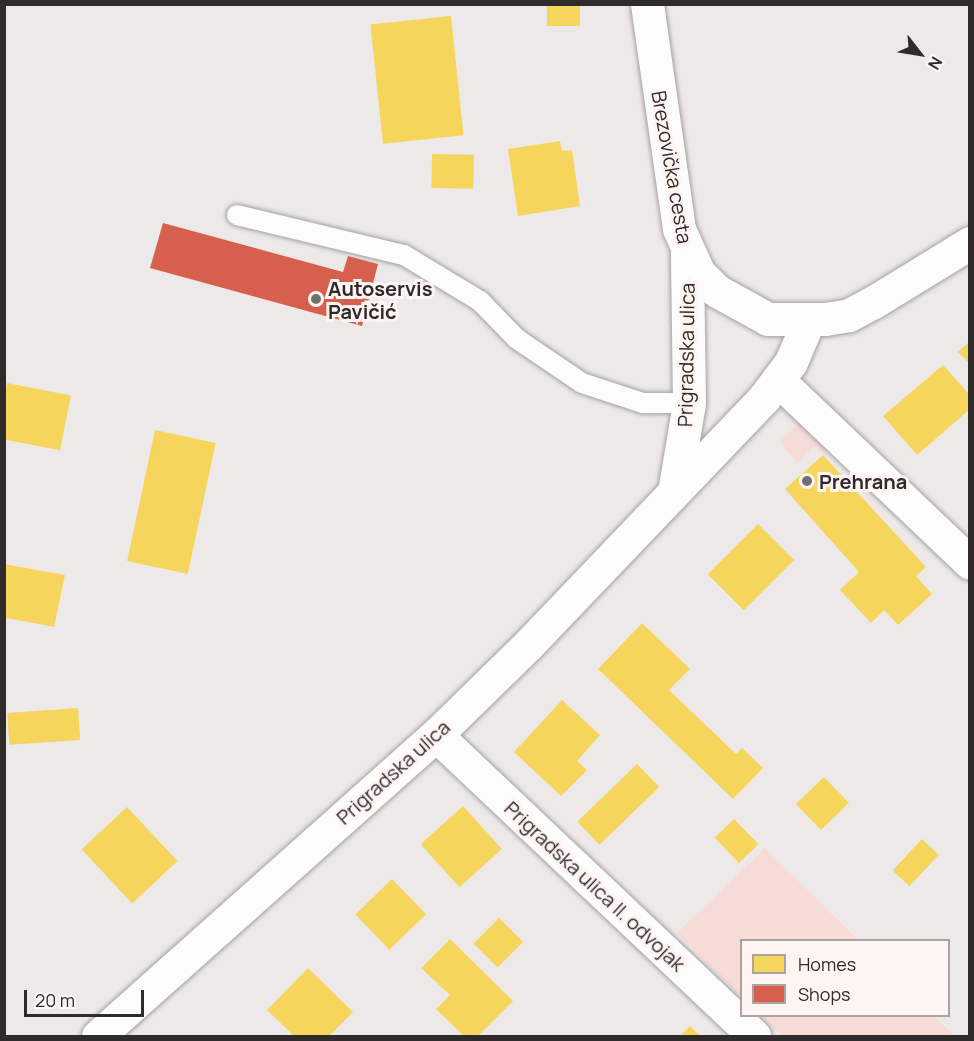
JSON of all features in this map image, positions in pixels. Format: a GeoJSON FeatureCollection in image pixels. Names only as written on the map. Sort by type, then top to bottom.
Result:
{"type":"FeatureCollection","features":[{"type":"Feature","properties":{"kind":"main road","name":"Brezovička cesta"},"geometry":{"type":"LineString","coordinates":[[647,4],[670,174],[687,252],[717,291],[751,313],[777,321],[808,322],[849,315],[969,243]]}},
{"type":"Feature","properties":{"kind":"main road","name":"Prigradska ulica"},"geometry":{"type":"LineString","coordinates":[[674,492],[689,403],[687,252]]}},
{"type":"Feature","properties":{"kind":"main road","name":"Prigradska ulica"},"geometry":{"type":"LineString","coordinates":[[98,1036],[436,735],[674,492],[778,380],[791,362],[808,322]]}},
{"type":"Feature","properties":{"kind":"main road"},"geometry":{"type":"LineString","coordinates":[[778,380],[969,563]]}},
{"type":"Feature","properties":{"kind":"main road","name":"Prigradska ulica II. odvojak"},"geometry":{"type":"LineString","coordinates":[[436,735],[754,1036]]}},
{"type":"Feature","properties":{"kind":"lane"},"geometry":{"type":"LineString","coordinates":[[237,214],[404,255],[480,301],[517,339],[582,383],[643,403],[689,403]]}},
{"type":"Feature","properties":{"kind":"shaded area"},"geometry":{"type":"Polygon","coordinates":[[[804,418],[831,447],[823,455],[814,446],[797,462],[779,442],[804,418]]]}},
{"type":"Feature","properties":{"kind":"shaded area"},"geometry":{"type":"Polygon","coordinates":[[[765,848],[857,939],[740,939],[740,996],[677,933],[765,848]]]}},
{"type":"Feature","properties":{"kind":"shaded area"},"geometry":{"type":"Polygon","coordinates":[[[761,1017],[935,1017],[955,1036],[782,1036],[761,1017]]]}},
{"type":"Feature","properties":{"kind":"building: Homes"},"geometry":{"type":"Polygon","coordinates":[[[547,4],[580,4],[580,26],[547,26],[547,4]]]}},
{"type":"Feature","properties":{"kind":"building: Homes"},"geometry":{"type":"Polygon","coordinates":[[[451,16],[464,135],[383,144],[370,24],[451,16]]]}},
{"type":"Feature","properties":{"kind":"building: Homes"},"geometry":{"type":"Polygon","coordinates":[[[560,141],[562,151],[572,150],[580,206],[518,216],[508,149],[560,141]]]}},
{"type":"Feature","properties":{"kind":"building: Homes"},"geometry":{"type":"Polygon","coordinates":[[[432,154],[474,155],[473,189],[431,188],[432,154]]]}},
{"type":"Feature","properties":{"kind":"building: Homes"},"geometry":{"type":"Polygon","coordinates":[[[970,341],[970,364],[958,352],[970,341]]]}},
{"type":"Feature","properties":{"kind":"building: Homes"},"geometry":{"type":"Polygon","coordinates":[[[943,365],[970,395],[970,409],[917,455],[883,416],[943,365]]]}},
{"type":"Feature","properties":{"kind":"building: Homes"},"geometry":{"type":"Polygon","coordinates":[[[7,383],[71,395],[60,450],[4,439],[4,398],[7,383]]]}},
{"type":"Feature","properties":{"kind":"building: Homes"},"geometry":{"type":"Polygon","coordinates":[[[155,430],[216,443],[188,574],[127,561],[155,430]]]}},
{"type":"Feature","properties":{"kind":"building: Homes"},"geometry":{"type":"Polygon","coordinates":[[[823,455],[926,567],[916,576],[932,594],[898,625],[884,610],[871,623],[840,590],[859,572],[785,489],[823,455]]]}},
{"type":"Feature","properties":{"kind":"building: Homes"},"geometry":{"type":"Polygon","coordinates":[[[758,524],[794,560],[744,610],[708,574],[758,524]]]}},
{"type":"Feature","properties":{"kind":"building: Homes"},"geometry":{"type":"Polygon","coordinates":[[[4,564],[65,575],[54,627],[7,618],[4,624],[4,564]]]}},
{"type":"Feature","properties":{"kind":"building: Homes"},"geometry":{"type":"Polygon","coordinates":[[[642,623],[690,669],[669,690],[736,754],[742,748],[763,768],[733,799],[598,669],[642,623]]]}},
{"type":"Feature","properties":{"kind":"building: Homes"},"geometry":{"type":"Polygon","coordinates":[[[562,700],[600,735],[577,761],[587,770],[561,796],[514,752],[562,700]]]}},
{"type":"Feature","properties":{"kind":"building: Homes"},"geometry":{"type":"Polygon","coordinates":[[[78,708],[80,740],[9,745],[7,713],[78,708]]]}},
{"type":"Feature","properties":{"kind":"building: Homes"},"geometry":{"type":"Polygon","coordinates":[[[637,764],[659,787],[600,845],[577,822],[637,764]]]}},
{"type":"Feature","properties":{"kind":"building: Homes"},"geometry":{"type":"Polygon","coordinates":[[[824,777],[849,803],[821,830],[796,804],[824,777]]]}},
{"type":"Feature","properties":{"kind":"building: Homes"},"geometry":{"type":"Polygon","coordinates":[[[463,806],[502,849],[459,887],[421,844],[463,806]]]}},
{"type":"Feature","properties":{"kind":"building: Homes"},"geometry":{"type":"Polygon","coordinates":[[[127,807],[177,861],[132,903],[82,849],[127,807]]]}},
{"type":"Feature","properties":{"kind":"building: Homes"},"geometry":{"type":"Polygon","coordinates":[[[734,819],[758,844],[739,863],[715,838],[734,819]]]}},
{"type":"Feature","properties":{"kind":"building: Homes"},"geometry":{"type":"Polygon","coordinates":[[[922,839],[939,855],[909,886],[893,870],[922,839]]]}},
{"type":"Feature","properties":{"kind":"building: Homes"},"geometry":{"type":"Polygon","coordinates":[[[392,879],[426,914],[389,950],[355,914],[392,879]]]}},
{"type":"Feature","properties":{"kind":"building: Homes"},"geometry":{"type":"Polygon","coordinates":[[[499,918],[523,942],[498,967],[474,943],[499,918]]]}},
{"type":"Feature","properties":{"kind":"building: Homes"},"geometry":{"type":"Polygon","coordinates":[[[450,939],[513,1001],[478,1036],[464,1036],[436,1009],[450,995],[421,968],[450,939]]]}},
{"type":"Feature","properties":{"kind":"building: Homes"},"geometry":{"type":"Polygon","coordinates":[[[308,968],[353,1012],[329,1036],[294,1036],[267,1010],[308,968]]]}},
{"type":"Feature","properties":{"kind":"building: Homes"},"geometry":{"type":"Polygon","coordinates":[[[690,1026],[700,1036],[680,1036],[690,1026]]]}},
{"type":"Feature","properties":{"kind":"building: Shops","name":"Autoservis Pavičić"},"geometry":{"type":"Polygon","coordinates":[[[163,223],[343,272],[348,256],[378,264],[362,326],[150,268],[163,223]]]}},
{"type":"Feature","properties":{"kind":"place","name":"Autoservis Pavičić"},"geometry":{"type":"Point","coordinates":[316,299]}},
{"type":"Feature","properties":{"kind":"place","name":"Prehrana"},"geometry":{"type":"Point","coordinates":[807,481]}}]}
